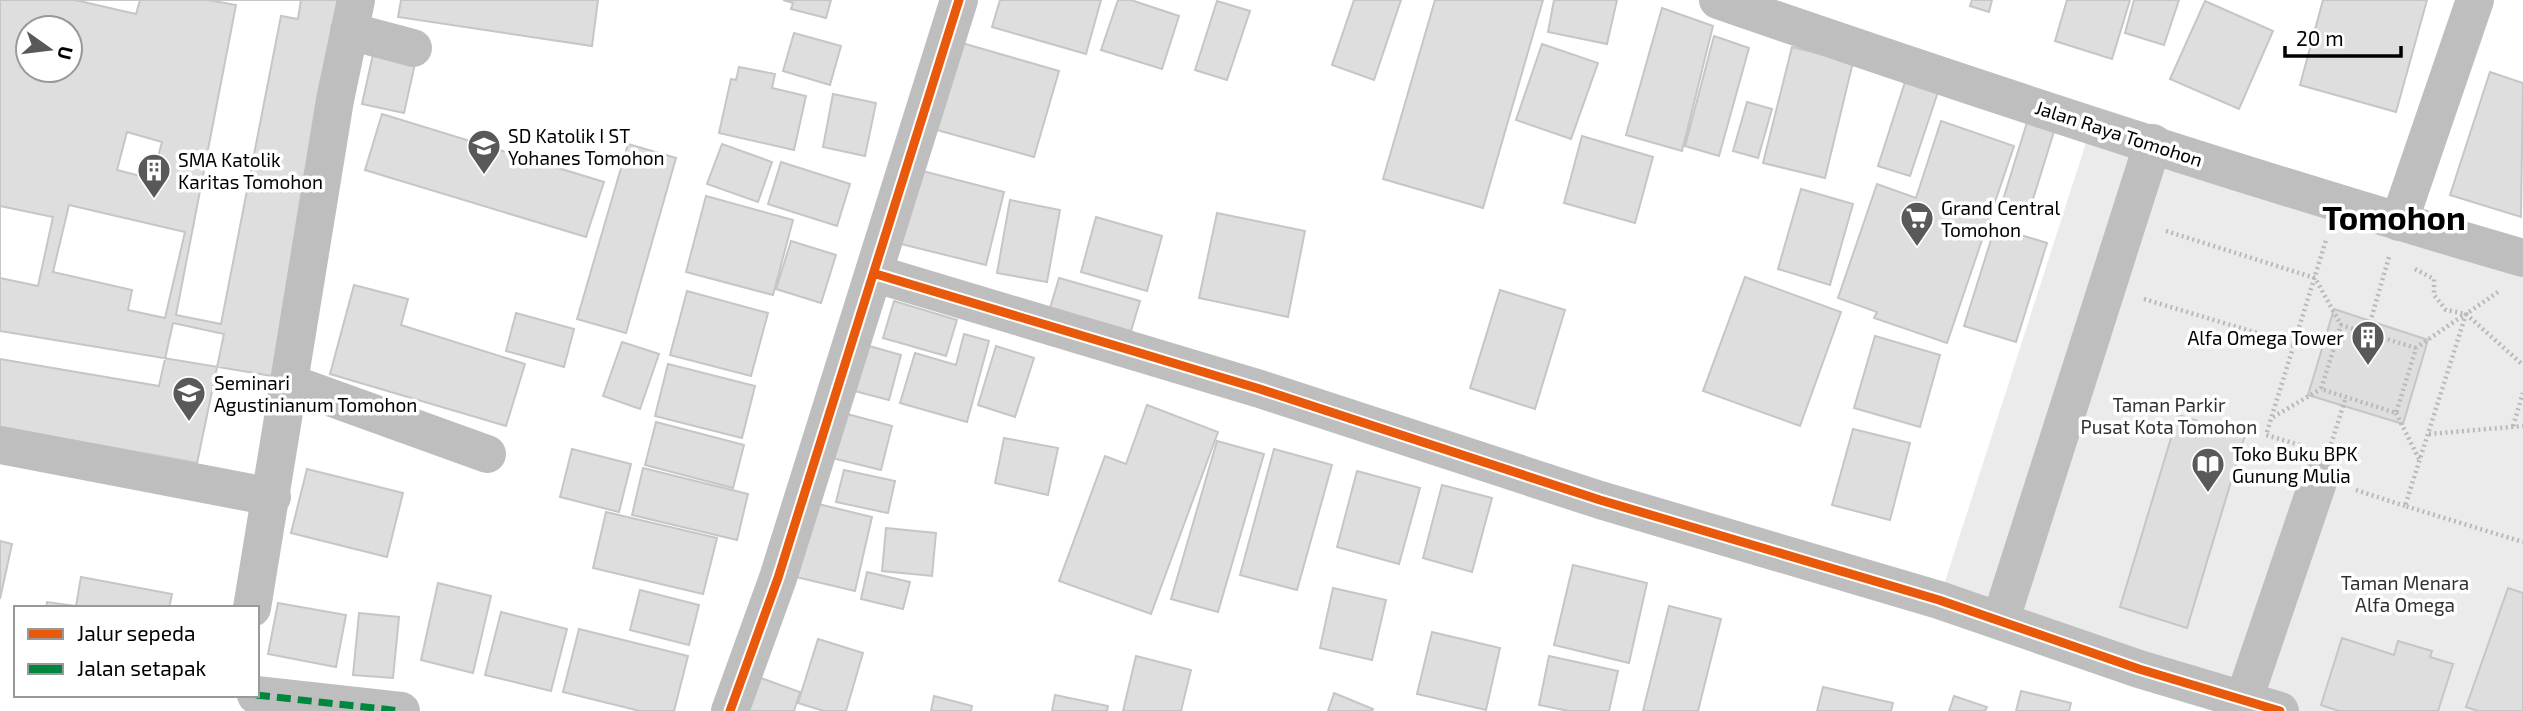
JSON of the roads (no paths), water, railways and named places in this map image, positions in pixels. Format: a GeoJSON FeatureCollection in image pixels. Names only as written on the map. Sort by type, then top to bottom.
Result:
{"type":"FeatureCollection","features":[{"type":"Feature","properties":{"kind":"main road"},"geometry":{"type":"LineString","coordinates":[[730,711],[778,578],[876,274],[958,0]]}},
{"type":"Feature","properties":{"kind":"main road","name":"Jalan Raya Tomohon"},"geometry":{"type":"LineString","coordinates":[[1718,0],[1909,66],[2153,143],[2389,243],[2523,258]]}},
{"type":"Feature","properties":{"kind":"main road"},"geometry":{"type":"LineString","coordinates":[[2389,243],[2475,0]]}},
{"type":"Feature","properties":{"kind":"main road"},"geometry":{"type":"LineString","coordinates":[[252,606],[335,100],[353,15],[413,48]]}},
{"type":"Feature","properties":{"kind":"main road"},"geometry":{"type":"LineString","coordinates":[[2001,620],[2153,143]]}},
{"type":"Feature","properties":{"kind":"main road"},"geometry":{"type":"LineString","coordinates":[[876,274],[1260,389],[1600,499],[2001,620],[2242,706],[2280,711]]}},
{"type":"Feature","properties":{"kind":"main road"},"geometry":{"type":"LineString","coordinates":[[290,383],[487,454]]}},
{"type":"Feature","properties":{"kind":"main road"},"geometry":{"type":"LineString","coordinates":[[0,445],[272,497]]}},
{"type":"Feature","properties":{"kind":"main road"},"geometry":{"type":"LineString","coordinates":[[2242,706],[2311,463]]}},
{"type":"Feature","properties":{"kind":"main road"},"geometry":{"type":"LineString","coordinates":[[259,695],[401,711]]}},
{"type":"Feature","properties":{"kind":"place","name":"SD Katolik I ST Yohanes Tomohon"},"geometry":{"type":"Point","coordinates":[484,176]}},
{"type":"Feature","properties":{"kind":"place","name":"SMA Katolik Karitas Tomohon"},"geometry":{"type":"Point","coordinates":[154,200]}},
{"type":"Feature","properties":{"kind":"place","name":"Grand Central Tomohon"},"geometry":{"type":"Point","coordinates":[1917,248]}},
{"type":"Feature","properties":{"kind":"place","name":"Alfa Omega Tower"},"geometry":{"type":"Point","coordinates":[2368,367]}},
{"type":"Feature","properties":{"kind":"place","name":"Seminari Agustinianum Tomohon"},"geometry":{"type":"Point","coordinates":[189,423]}},
{"type":"Feature","properties":{"kind":"place","name":"Toko Buku BPK Gunung Mulia"},"geometry":{"type":"Point","coordinates":[2208,494]}},
{"type":"Feature","properties":{"kind":"district","name":"Tomohon"},"geometry":{"type":"Point","coordinates":[2394,217]}},
{"type":"Feature","properties":{"kind":"park label","name":"Taman Parkir Pusat Kota Tomohon"},"geometry":{"type":"Point","coordinates":[2169,415]}},
{"type":"Feature","properties":{"kind":"park label","name":"Taman Menara Alfa Omega"},"geometry":{"type":"Point","coordinates":[2405,593]}}]}
